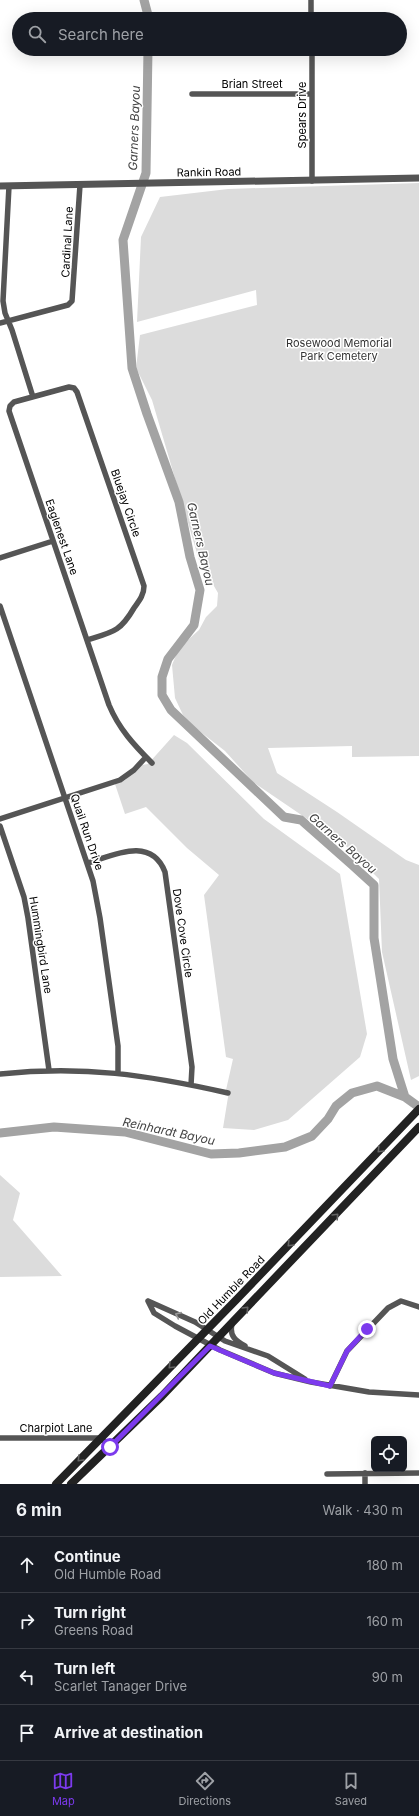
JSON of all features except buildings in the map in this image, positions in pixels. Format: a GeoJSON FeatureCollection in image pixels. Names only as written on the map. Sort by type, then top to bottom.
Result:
{"type":"FeatureCollection","features":[{"type":"Feature","properties":{"kind":"main road","name":"Old Humble Road"},"geometry":{"type":"LineString","coordinates":[[56,1484],[207,1330],[419,1109]]}},
{"type":"Feature","properties":{"kind":"main road"},"geometry":{"type":"LineString","coordinates":[[71,1484],[219,1338],[417,1130]]}},
{"type":"Feature","properties":{"kind":"main road"},"geometry":{"type":"LineString","coordinates":[[342,1189],[352,1198]]}},
{"type":"Feature","properties":{"kind":"street"},"geometry":{"type":"LineString","coordinates":[[311,0],[311,12]]}},
{"type":"Feature","properties":{"kind":"street","name":"Spears Drive"},"geometry":{"type":"LineString","coordinates":[[312,56],[312,181]]}},
{"type":"Feature","properties":{"kind":"street","name":"Brian Street"},"geometry":{"type":"LineString","coordinates":[[192,94],[312,94]]}},
{"type":"Feature","properties":{"kind":"street","name":"Rankin Road"},"geometry":{"type":"LineString","coordinates":[[0,186],[419,178]]}},
{"type":"Feature","properties":{"kind":"street","name":"Cardinal Lane"},"geometry":{"type":"LineString","coordinates":[[8,321],[68,304],[72,301],[80,185]]}},
{"type":"Feature","properties":{"kind":"street"},"geometry":{"type":"LineString","coordinates":[[9,186],[3,290],[5,313],[22,360],[33,397]]}},
{"type":"Feature","properties":{"kind":"street"},"geometry":{"type":"LineString","coordinates":[[0,323],[8,321]]}},
{"type":"Feature","properties":{"kind":"street","name":"Bluejay Circle"},"geometry":{"type":"LineString","coordinates":[[33,397],[69,387],[74,388],[77,392],[144,586],[142,596],[121,628],[112,633],[87,640]]}},
{"type":"Feature","properties":{"kind":"street","name":"Eaglenest Lane"},"geometry":{"type":"LineString","coordinates":[[33,397],[14,402],[10,406],[9,411],[113,716],[127,738],[152,763]]}},
{"type":"Feature","properties":{"kind":"street"},"geometry":{"type":"LineString","coordinates":[[0,558],[53,541]]}},
{"type":"Feature","properties":{"kind":"street","name":"Quail Run Drive"},"geometry":{"type":"LineString","coordinates":[[0,606],[93,881],[118,1046],[118,1072]]}},
{"type":"Feature","properties":{"kind":"street"},"geometry":{"type":"LineString","coordinates":[[0,819],[120,780],[134,770],[146,756]]}},
{"type":"Feature","properties":{"kind":"street","name":"Hummingbird Lane"},"geometry":{"type":"LineString","coordinates":[[0,826],[22,892],[27,912],[49,1070]]}},
{"type":"Feature","properties":{"kind":"street","name":"Dove Cove Circle"},"geometry":{"type":"LineString","coordinates":[[88,863],[123,852],[136,850],[154,857],[163,867],[192,1067],[191,1085]]}},
{"type":"Feature","properties":{"kind":"street"},"geometry":{"type":"LineString","coordinates":[[0,1074],[49,1070],[118,1072],[228,1093]]}},
{"type":"Feature","properties":{"kind":"street"},"geometry":{"type":"LineString","coordinates":[[311,1382],[268,1356],[234,1345],[219,1338],[195,1322],[148,1301],[154,1313],[210,1346],[274,1373],[311,1382],[330,1386],[369,1392],[419,1395]]}},
{"type":"Feature","properties":{"kind":"street"},"geometry":{"type":"LineString","coordinates":[[330,1386],[347,1351],[388,1308],[401,1301],[419,1307]]}},
{"type":"Feature","properties":{"kind":"street"},"geometry":{"type":"LineString","coordinates":[[232,1324],[231,1331],[234,1338],[250,1350]]}},
{"type":"Feature","properties":{"kind":"street","name":"Charpiot Lane"},"geometry":{"type":"LineString","coordinates":[[0,1438],[100,1438],[110,1447]]}},
{"type":"Feature","properties":{"kind":"street"},"geometry":{"type":"LineString","coordinates":[[365,1473],[365,1484]]}},
{"type":"Feature","properties":{"kind":"street"},"geometry":{"type":"LineString","coordinates":[[327,1474],[419,1473]]}},
{"type":"Feature","properties":{"kind":"green space","name":"Rosewood Memorial Park Cemetery"},"geometry":{"type":"Polygon","coordinates":[[[419,183],[419,756],[352,757],[352,746],[268,748],[277,773],[337,812],[406,860],[419,865],[419,1076],[411,1080],[382,952],[379,879],[344,844],[253,782],[225,751],[193,726],[183,715],[175,698],[172,665],[179,648],[199,630],[206,617],[217,606],[218,593],[199,560],[152,400],[136,368],[140,335],[257,305],[256,290],[137,322],[141,237],[160,197],[228,189],[419,183]]]}},
{"type":"Feature","properties":{"kind":"green space"},"geometry":{"type":"Polygon","coordinates":[[[174,735],[187,743],[264,819],[340,874],[367,1034],[360,1057],[288,1120],[254,1130],[223,1128],[229,1091],[226,1090],[233,1059],[226,1057],[204,895],[219,875],[187,848],[146,807],[125,814],[115,784],[125,780],[142,765],[148,764],[174,735]]]}},
{"type":"Feature","properties":{"kind":"green space"},"geometry":{"type":"Polygon","coordinates":[[[0,1175],[20,1193],[13,1220],[62,1276],[0,1277],[0,1175]]]}},
{"type":"Feature","properties":{"kind":"waterway","name":"Garners Bayou"},"geometry":{"type":"LineString","coordinates":[[144,0],[147,12]]}},
{"type":"Feature","properties":{"kind":"waterway","name":"Garners Bayou"},"geometry":{"type":"LineString","coordinates":[[148,56],[146,173],[123,240],[132,368],[179,502],[190,557],[200,590],[194,625],[168,659],[162,677],[162,695],[171,710],[284,817],[301,820],[374,885],[374,938],[393,1059],[405,1097],[419,1107]]}},
{"type":"Feature","properties":{"kind":"waterway","name":"Reinhardt Bayou"},"geometry":{"type":"LineString","coordinates":[[0,1133],[54,1127],[125,1132],[211,1154],[239,1153],[285,1147],[312,1136],[328,1119],[336,1106],[352,1093],[377,1086],[405,1097]]}},
{"type":"Feature","properties":{"kind":"route"},"geometry":{"type":"LineString","coordinates":[[110,1447],[210,1346],[274,1373],[330,1386],[347,1351],[367,1329]]}}]}
